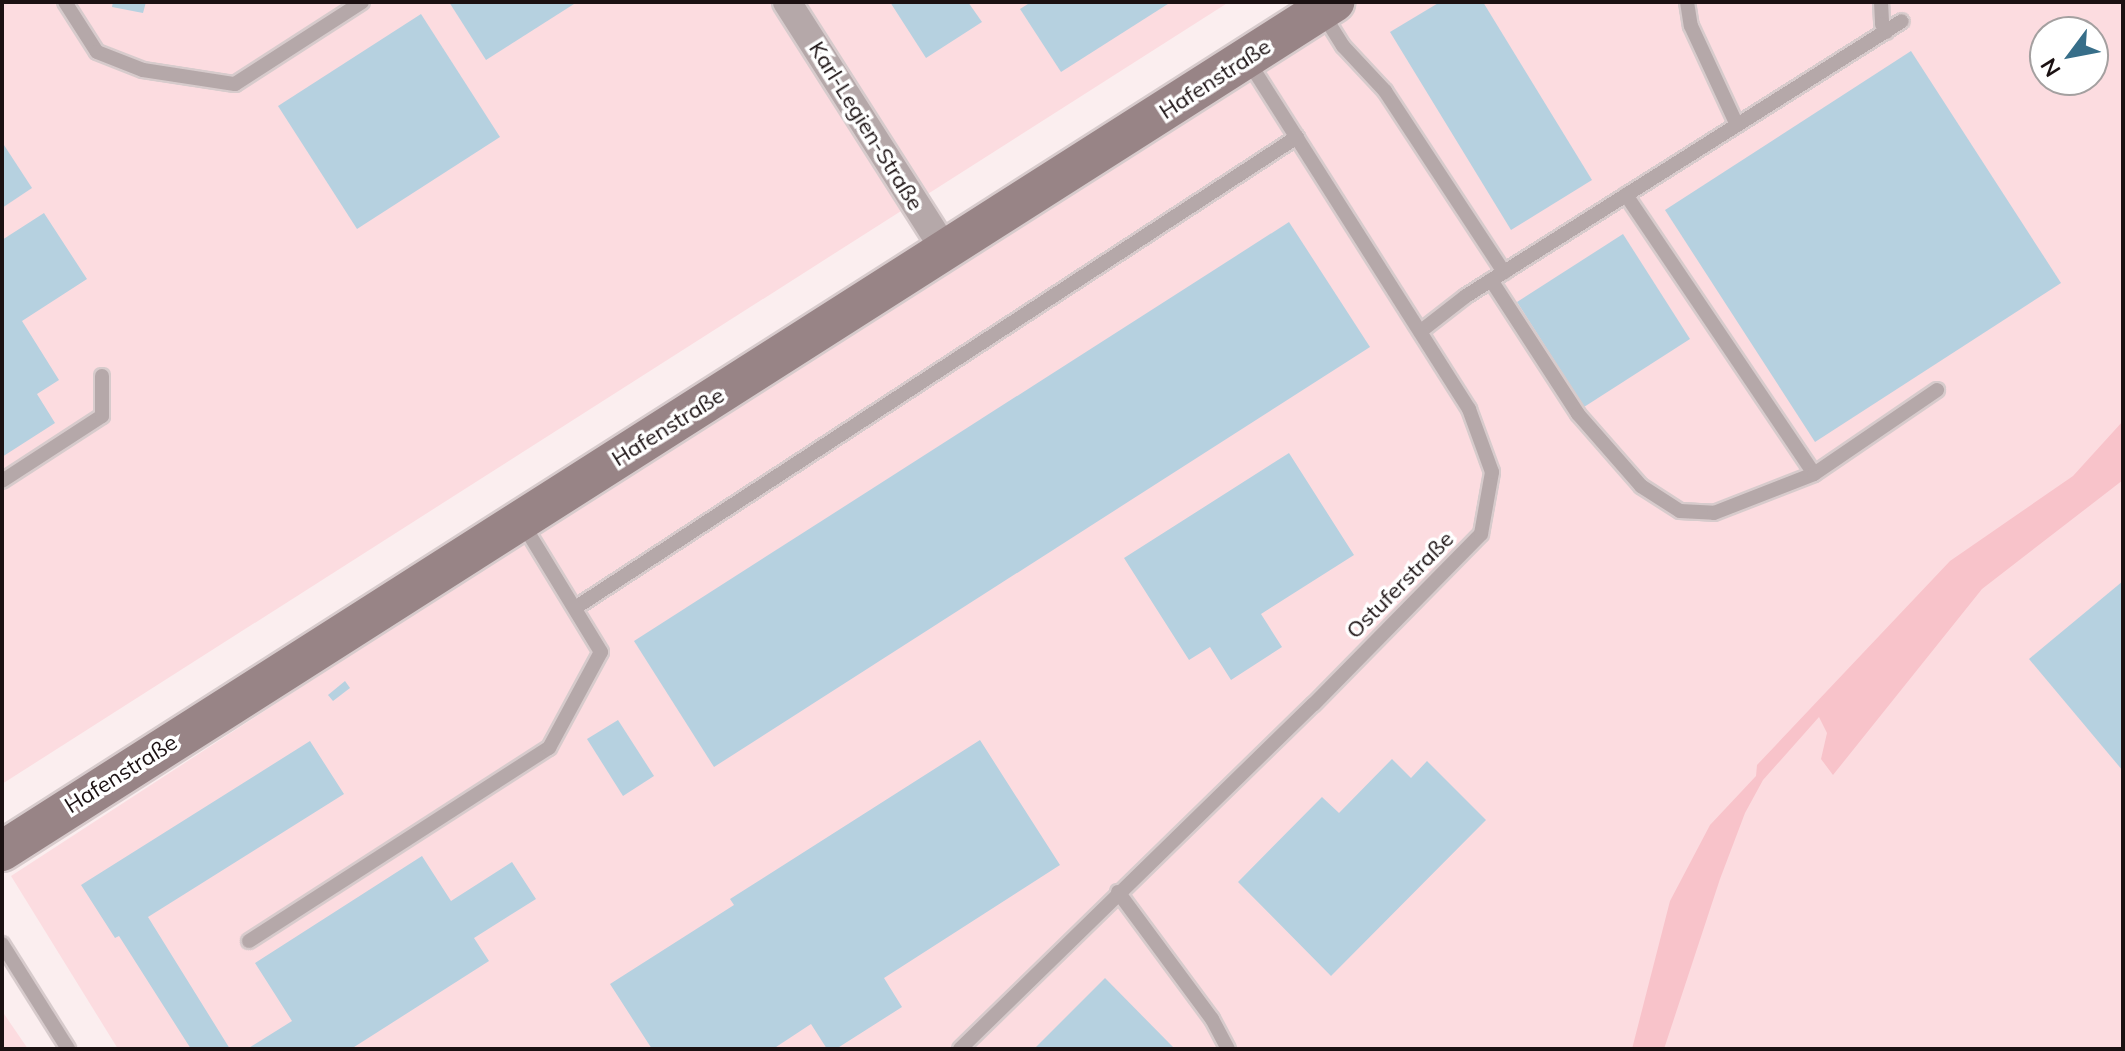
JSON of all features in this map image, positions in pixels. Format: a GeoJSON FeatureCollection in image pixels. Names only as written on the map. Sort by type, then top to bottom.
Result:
{"type":"FeatureCollection","features":[{"type":"Feature","properties":{"kind":"street","name":"Karl-Legien-Straße"},"geometry":{"type":"LineString","coordinates":[[787,2],[945,250]]}},
{"type":"Feature","properties":{"kind":"street","name":"Hafenstraße"},"geometry":{"type":"LineString","coordinates":[[2,851],[1327,6]]}},
{"type":"Feature","properties":{"kind":"lane"},"geometry":{"type":"LineString","coordinates":[[65,2],[97,52],[143,70],[235,84],[362,2]]}},
{"type":"Feature","properties":{"kind":"lane"},"geometry":{"type":"LineString","coordinates":[[1687,2],[1691,26],[1737,125]]}},
{"type":"Feature","properties":{"kind":"lane"},"geometry":{"type":"LineString","coordinates":[[1881,2],[1882,24],[1886,32]]}},
{"type":"Feature","properties":{"kind":"lane"},"geometry":{"type":"LineString","coordinates":[[1327,6],[1343,46],[1385,91],[1578,414],[1641,486],[1680,511],[1714,513],[1814,474],[1937,390]]}},
{"type":"Feature","properties":{"kind":"lane"},"geometry":{"type":"LineString","coordinates":[[1421,331],[1498,276],[1902,21]]}},
{"type":"Feature","properties":{"kind":"lane","name":"Ostuferstraße"},"geometry":{"type":"LineString","coordinates":[[960,1049],[1314,704],[1481,534],[1492,472],[1469,409],[1247,58]]}},
{"type":"Feature","properties":{"kind":"lane"},"geometry":{"type":"LineString","coordinates":[[575,608],[1297,137]]}},
{"type":"Feature","properties":{"kind":"lane"},"geometry":{"type":"LineString","coordinates":[[1626,195],[1814,474]]}},
{"type":"Feature","properties":{"kind":"lane"},"geometry":{"type":"LineString","coordinates":[[2,481],[102,416],[102,376]]}},
{"type":"Feature","properties":{"kind":"lane"},"geometry":{"type":"LineString","coordinates":[[249,941],[549,748],[601,652],[521,520]]}},
{"type":"Feature","properties":{"kind":"lane"},"geometry":{"type":"LineString","coordinates":[[1118,892],[1212,1019],[1228,1049]]}},
{"type":"Feature","properties":{"kind":"lane"},"geometry":{"type":"LineString","coordinates":[[2,944],[68,1049]]}},
{"type":"Feature","properties":{"kind":"shaded area"},"geometry":{"type":"Polygon","coordinates":[[[2,2],[1229,2],[2,784],[2,2]]]}},
{"type":"Feature","properties":{"kind":"shaded area"},"geometry":{"type":"Polygon","coordinates":[[[1354,2],[2123,2],[2123,1049],[118,1049],[11,876],[1354,2]]]}},
{"type":"Feature","properties":{"kind":"shaded area"},"geometry":{"type":"Polygon","coordinates":[[[2123,421],[2123,480],[1982,589],[1833,775],[1821,759],[1827,733],[1819,717],[1763,780],[1745,813],[1720,879],[1664,1049],[1632,1049],[1670,901],[1710,825],[1756,776],[1757,765],[1950,561],[2073,476],[2123,421]]]}},
{"type":"Feature","properties":{"kind":"shaded area"},"geometry":{"type":"Polygon","coordinates":[[[2,1011],[28,1049],[2,1049],[2,1011]]]}},
{"type":"Feature","properties":{"kind":"building"},"geometry":{"type":"Polygon","coordinates":[[[113,2],[146,2],[143,13],[112,7],[113,2]]]}},
{"type":"Feature","properties":{"kind":"building"},"geometry":{"type":"Polygon","coordinates":[[[449,2],[572,2],[574,4],[486,60],[449,2]]]}},
{"type":"Feature","properties":{"kind":"building"},"geometry":{"type":"Polygon","coordinates":[[[890,2],[968,2],[982,22],[926,58],[890,2]]]}},
{"type":"Feature","properties":{"kind":"building"},"geometry":{"type":"Polygon","coordinates":[[[1031,2],[1171,2],[1061,72],[1020,9],[1031,2]]]}},
{"type":"Feature","properties":{"kind":"building"},"geometry":{"type":"Polygon","coordinates":[[[1440,2],[1483,2],[1592,180],[1511,230],[1390,32],[1440,2]]]}},
{"type":"Feature","properties":{"kind":"building"},"geometry":{"type":"Polygon","coordinates":[[[421,14],[500,137],[357,229],[278,106],[421,14]]]}},
{"type":"Feature","properties":{"kind":"building"},"geometry":{"type":"Polygon","coordinates":[[[1911,51],[2061,283],[1815,442],[1665,210],[1911,51]]]}},
{"type":"Feature","properties":{"kind":"building"},"geometry":{"type":"Polygon","coordinates":[[[2,142],[32,188],[2,208],[2,142]]]}},
{"type":"Feature","properties":{"kind":"building"},"geometry":{"type":"Polygon","coordinates":[[[44,213],[87,279],[22,321],[59,380],[37,394],[55,423],[2,457],[2,240],[44,213]]]}},
{"type":"Feature","properties":{"kind":"building"},"geometry":{"type":"Polygon","coordinates":[[[1289,222],[1370,347],[714,767],[634,641],[1289,222]]]}},
{"type":"Feature","properties":{"kind":"building"},"geometry":{"type":"Polygon","coordinates":[[[1623,234],[1690,339],[1584,407],[1517,302],[1623,234]]]}},
{"type":"Feature","properties":{"kind":"building"},"geometry":{"type":"Polygon","coordinates":[[[1289,453],[1354,555],[1261,614],[1282,647],[1231,680],[1210,647],[1189,660],[1124,558],[1289,453]]]}},
{"type":"Feature","properties":{"kind":"building"},"geometry":{"type":"Polygon","coordinates":[[[2123,581],[2123,771],[2029,659],[2123,581]]]}},
{"type":"Feature","properties":{"kind":"building"},"geometry":{"type":"Polygon","coordinates":[[[345,681],[350,688],[333,701],[328,695],[345,681]]]}},
{"type":"Feature","properties":{"kind":"building"},"geometry":{"type":"Polygon","coordinates":[[[618,720],[654,776],[623,796],[587,739],[618,720]]]}},
{"type":"Feature","properties":{"kind":"building"},"geometry":{"type":"Polygon","coordinates":[[[980,740],[1060,865],[884,978],[902,1007],[836,1049],[827,1049],[811,1024],[773,1049],[652,1049],[610,984],[734,905],[730,899],[980,740]]]}},
{"type":"Feature","properties":{"kind":"building"},"geometry":{"type":"Polygon","coordinates":[[[310,741],[344,794],[148,917],[230,1049],[191,1049],[119,936],[115,938],[81,885],[310,741]]]}},
{"type":"Feature","properties":{"kind":"building"},"geometry":{"type":"Polygon","coordinates":[[[1392,759],[1411,778],[1427,761],[1486,820],[1331,976],[1238,882],[1322,797],[1339,813],[1392,759]]]}},
{"type":"Feature","properties":{"kind":"building"},"geometry":{"type":"Polygon","coordinates":[[[422,856],[451,901],[512,862],[536,899],[474,938],[489,961],[351,1049],[247,1049],[292,1021],[255,963],[422,856]]]}},
{"type":"Feature","properties":{"kind":"building"},"geometry":{"type":"Polygon","coordinates":[[[1105,978],[1175,1049],[1034,1049],[1105,978]]]}}]}
